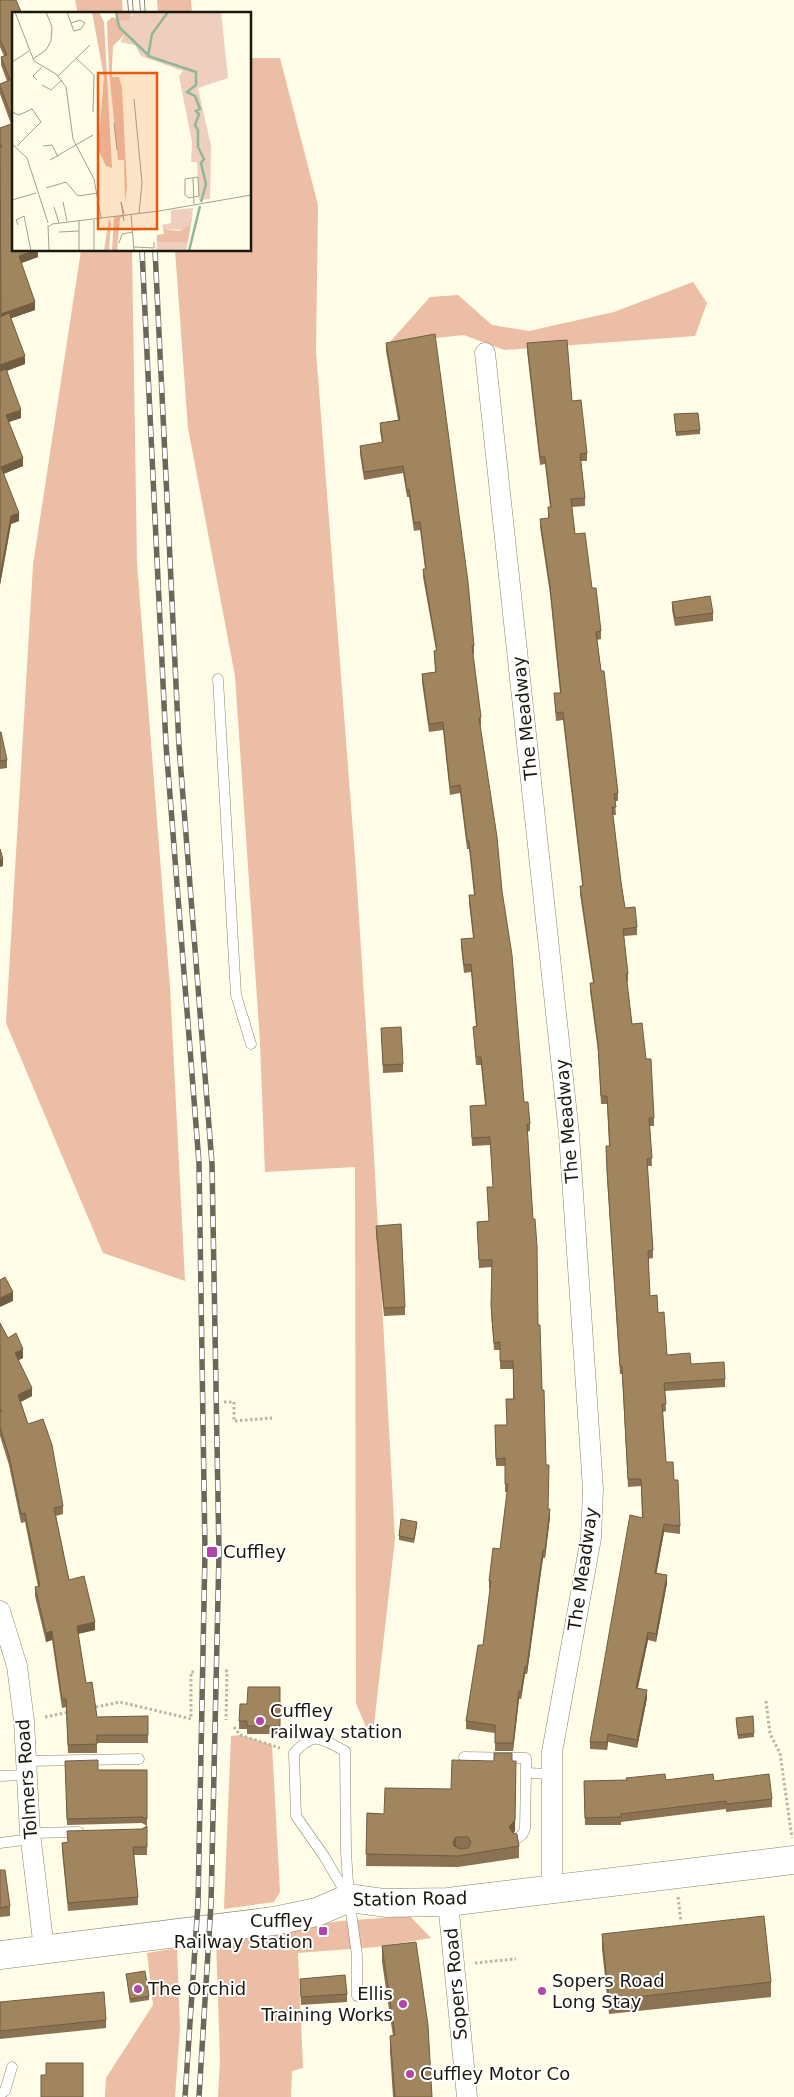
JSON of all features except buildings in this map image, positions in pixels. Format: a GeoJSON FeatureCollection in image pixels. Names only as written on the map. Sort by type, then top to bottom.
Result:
{"type":"FeatureCollection","features":[{"type":"Feature","properties":{"kind":"main road","name":"Station Road"},"geometry":{"type":"LineString","coordinates":[[0,1955],[274,1920],[317,1912],[348,1898],[385,1903],[448,1902],[552,1889],[793,1849]]}},
{"type":"Feature","properties":{"kind":"street","name":"The Meadway"},"geometry":{"type":"LineString","coordinates":[[485,353],[569,1134],[593,1489],[591,1538],[552,1752],[552,1889]]}},
{"type":"Feature","properties":{"kind":"street","name":"Tolmers Road"},"geometry":{"type":"LineString","coordinates":[[1,1618],[17,1666],[24,1721],[30,1836],[44,1950]]}},
{"type":"Feature","properties":{"kind":"street","name":"Sopers Road"},"geometry":{"type":"LineString","coordinates":[[448,1902],[467,2097]]}},
{"type":"Feature","properties":{"kind":"lane"},"geometry":{"type":"LineString","coordinates":[[218,678],[236,995],[251,1044]]}},
{"type":"Feature","properties":{"kind":"lane"},"geometry":{"type":"LineString","coordinates":[[348,1898],[324,1856],[296,1816],[294,1753],[306,1740],[313,1738],[324,1739],[345,1751],[348,1898],[356,1955],[357,1996]]}},
{"type":"Feature","properties":{"kind":"lane"},"geometry":{"type":"LineString","coordinates":[[464,1756],[526,1758],[525,1829],[522,1835],[516,1839]]}},
{"type":"Feature","properties":{"kind":"lane"},"geometry":{"type":"LineString","coordinates":[[0,1776],[26,1768],[139,1759]]}},
{"type":"Feature","properties":{"kind":"lane"},"geometry":{"type":"LineString","coordinates":[[526,1773],[552,1774]]}},
{"type":"Feature","properties":{"kind":"lane"},"geometry":{"type":"LineString","coordinates":[[0,1843],[30,1836],[86,1831]]}},
{"type":"Feature","properties":{"kind":"lane"},"geometry":{"type":"LineString","coordinates":[[0,2094],[6,2090],[12,2067]]}},
{"type":"Feature","properties":{"kind":"path"},"geometry":{"type":"LineString","coordinates":[[224,1402],[234,1402],[234,1422],[272,1418]]}},
{"type":"Feature","properties":{"kind":"path"},"geometry":{"type":"LineString","coordinates":[[225,1671],[227,1671],[226,1720]]}},
{"type":"Feature","properties":{"kind":"path"},"geometry":{"type":"LineString","coordinates":[[82,1710],[120,1702],[191,1719],[191,1672],[195,1672]]}},
{"type":"Feature","properties":{"kind":"path"},"geometry":{"type":"LineString","coordinates":[[766,1701],[770,1734],[780,1753],[793,1849]]}},
{"type":"Feature","properties":{"kind":"path"},"geometry":{"type":"LineString","coordinates":[[24,1721],[72,1711]]}},
{"type":"Feature","properties":{"kind":"path"},"geometry":{"type":"LineString","coordinates":[[454,1965],[516,1960]]}},
{"type":"Feature","properties":{"kind":"shaded area"},"geometry":{"type":"Polygon","coordinates":[[[75,0],[122,0],[123,12],[78,12],[75,0]]]}},
{"type":"Feature","properties":{"kind":"shaded area"},"geometry":{"type":"Polygon","coordinates":[[[157,0],[191,0],[192,12],[158,12],[157,0]]]}},
{"type":"Feature","properties":{"kind":"shaded area"},"geometry":{"type":"Polygon","coordinates":[[[251,58],[280,58],[318,205],[316,351],[356,871],[395,1539],[372,1742],[356,1703],[355,1167],[265,1172],[260,1042],[235,676],[188,428],[175,251],[251,251],[251,58]]]}},
{"type":"Feature","properties":{"kind":"shaded area"},"geometry":{"type":"Polygon","coordinates":[[[81,251],[132,251],[137,563],[170,987],[185,1281],[103,1253],[6,1023],[33,565],[81,251]]]}},
{"type":"Feature","properties":{"kind":"shaded area"},"geometry":{"type":"Polygon","coordinates":[[[693,282],[707,303],[695,336],[504,350],[464,335],[389,343],[430,297],[458,295],[492,325],[529,331],[614,312],[693,282]]]}},
{"type":"Feature","properties":{"kind":"shaded area"},"geometry":{"type":"Polygon","coordinates":[[[240,1735],[272,1745],[280,1892],[274,1902],[224,1909],[231,1736],[240,1735]]]}},
{"type":"Feature","properties":{"kind":"shaded area"},"geometry":{"type":"Polygon","coordinates":[[[410,1916],[431,1938],[376,1947],[298,1953],[303,2068],[292,2071],[291,2097],[218,2097],[220,2060],[216,1941],[340,1921],[410,1916]]]}},
{"type":"Feature","properties":{"kind":"shaded area"},"geometry":{"type":"Polygon","coordinates":[[[177,1948],[180,2028],[175,2097],[105,2097],[106,2078],[153,2005],[147,1953],[177,1948]]]}},
{"type":"Feature","properties":{"kind":"railway"},"geometry":{"type":"LineString","coordinates":[[130,0],[131,12]]}},
{"type":"Feature","properties":{"kind":"railway"},"geometry":{"type":"LineString","coordinates":[[142,0],[143,12]]}},
{"type":"Feature","properties":{"kind":"railway"},"geometry":{"type":"LineString","coordinates":[[142,251],[166,745],[199,1163],[205,1552],[198,1903],[185,2097]]}},
{"type":"Feature","properties":{"kind":"railway"},"geometry":{"type":"LineString","coordinates":[[155,251],[179,746],[212,1164],[219,1553],[211,1904],[199,2097]]}},
{"type":"Feature","properties":{"kind":"place","name":"Cuffley"},"geometry":{"type":"Point","coordinates":[212,1552]}},
{"type":"Feature","properties":{"kind":"place","name":"Cuffley railway station"},"geometry":{"type":"Point","coordinates":[260,1721]}},
{"type":"Feature","properties":{"kind":"place","name":"Cuffley Railway Station"},"geometry":{"type":"Point","coordinates":[323,1931]}},
{"type":"Feature","properties":{"kind":"place","name":"The Orchid"},"geometry":{"type":"Point","coordinates":[138,1989]}},
{"type":"Feature","properties":{"kind":"place","name":"Sopers Road Long Stay"},"geometry":{"type":"Point","coordinates":[542,1991]}},
{"type":"Feature","properties":{"kind":"place","name":"Ellis Training Works"},"geometry":{"type":"Point","coordinates":[403,2004]}},
{"type":"Feature","properties":{"kind":"place","name":"Cuffley Motor Co"},"geometry":{"type":"Point","coordinates":[410,2074]}}]}
